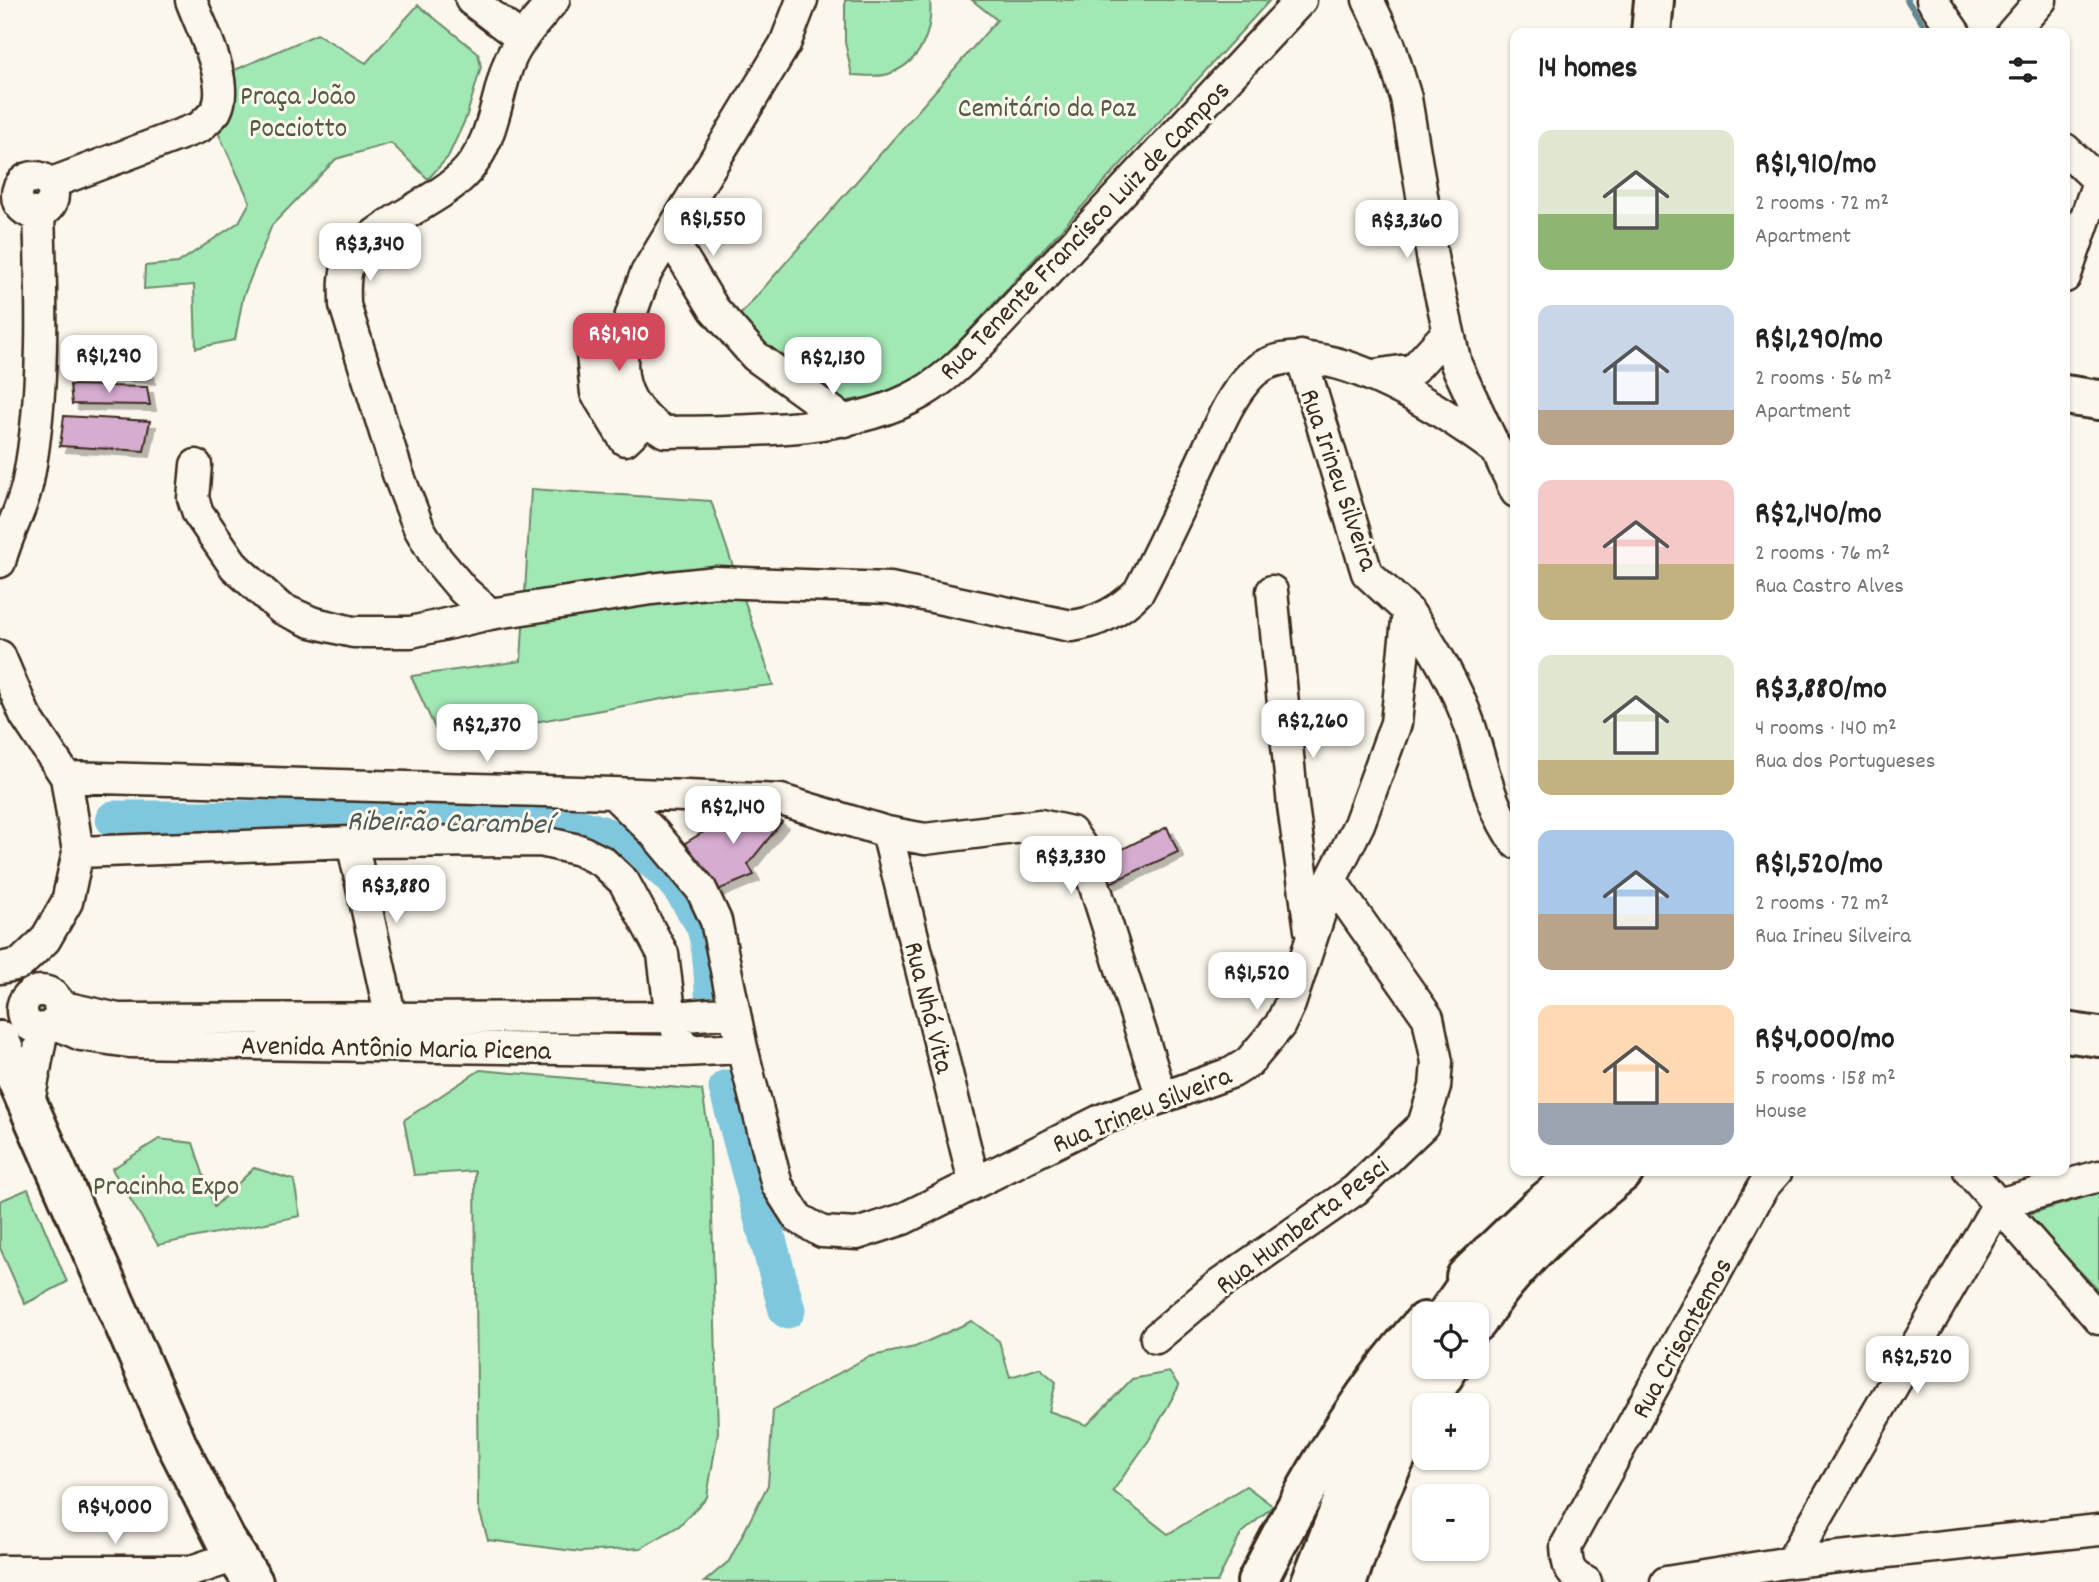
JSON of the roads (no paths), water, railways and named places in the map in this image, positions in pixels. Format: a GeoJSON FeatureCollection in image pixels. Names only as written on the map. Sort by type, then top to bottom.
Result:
{"type":"FeatureCollection","features":[{"type":"Feature","properties":{"kind":"main road"},"geometry":{"type":"LineString","coordinates":[[1651,28],[1654,0]]}},
{"type":"Feature","properties":{"kind":"main road"},"geometry":{"type":"LineString","coordinates":[[2070,396],[2099,400]]}},
{"type":"Feature","properties":{"kind":"main road"},"geometry":{"type":"LineString","coordinates":[[2070,1033],[2099,1037]]}},
{"type":"Feature","properties":{"kind":"main road"},"geometry":{"type":"LineString","coordinates":[[0,1041],[178,1447],[244,1569]]}},
{"type":"Feature","properties":{"kind":"main road"},"geometry":{"type":"LineString","coordinates":[[1443,1302],[1489,1254],[1577,1176]]}},
{"type":"Feature","properties":{"kind":"main road"},"geometry":{"type":"LineString","coordinates":[[1489,1303],[1539,1246],[1618,1176]]}},
{"type":"Feature","properties":{"kind":"main road"},"geometry":{"type":"LineString","coordinates":[[1455,1302],[1489,1254]]}},
{"type":"Feature","properties":{"kind":"main road"},"geometry":{"type":"LineString","coordinates":[[1257,1582],[1288,1522],[1338,1439],[1367,1394],[1412,1337]]}},
{"type":"Feature","properties":{"kind":"main road"},"geometry":{"type":"LineString","coordinates":[[1311,1582],[1371,1431],[1412,1367]]}},
{"type":"Feature","properties":{"kind":"main road"},"geometry":{"type":"LineString","coordinates":[[1347,1582],[1370,1514],[1412,1426]]}},
{"type":"Feature","properties":{"kind":"street"},"geometry":{"type":"LineString","coordinates":[[49,184],[200,127],[215,112],[221,95],[218,74],[191,0]]}},
{"type":"Feature","properties":{"kind":"street"},"geometry":{"type":"LineString","coordinates":[[471,0],[521,38]]}},
{"type":"Feature","properties":{"kind":"street"},"geometry":{"type":"LineString","coordinates":[[490,614],[463,590],[437,559],[419,528],[398,474],[345,305],[344,282],[350,262],[371,238],[427,204],[463,175],[482,151],[509,64],[521,38],[554,0]]}},
{"type":"Feature","properties":{"kind":"street"},"geometry":{"type":"LineString","coordinates":[[591,345],[596,393],[625,440],[645,421],[629,399],[622,377],[622,351],[631,314],[646,273],[785,44],[802,0]]}},
{"type":"Feature","properties":{"kind":"street","name":"Rua Tenente Francisco Luiz de Campos"},"geometry":{"type":"LineString","coordinates":[[645,421],[665,432],[706,432],[845,421],[888,410],[922,393],[953,370],[1301,0]]}},
{"type":"Feature","properties":{"kind":"street"},"geometry":{"type":"LineString","coordinates":[[1368,0],[1390,46],[1406,98],[1447,333],[1456,364],[1510,479]]}},
{"type":"Feature","properties":{"kind":"street"},"geometry":{"type":"LineString","coordinates":[[1932,0],[1952,28]]}},
{"type":"Feature","properties":{"kind":"street"},"geometry":{"type":"LineString","coordinates":[[2016,28],[2041,0]]}},
{"type":"Feature","properties":{"kind":"street"},"geometry":{"type":"LineString","coordinates":[[2070,154],[2098,180],[2070,262]]}},
{"type":"Feature","properties":{"kind":"street"},"geometry":{"type":"LineString","coordinates":[[39,177],[49,184],[52,201],[39,213],[28,213],[19,206],[10,178],[39,177]]}},
{"type":"Feature","properties":{"kind":"street"},"geometry":{"type":"LineString","coordinates":[[0,562],[27,484],[35,436],[42,291],[39,213]]}},
{"type":"Feature","properties":{"kind":"street"},"geometry":{"type":"LineString","coordinates":[[669,235],[714,309],[755,356],[845,421]]}},
{"type":"Feature","properties":{"kind":"street"},"geometry":{"type":"LineString","coordinates":[[1374,375],[1414,369],[1447,333]]}},
{"type":"Feature","properties":{"kind":"street"},"geometry":{"type":"LineString","coordinates":[[195,465],[193,498],[202,521],[235,567],[280,608],[311,622],[353,632],[411,632],[490,614],[651,589],[729,582],[890,588],[1032,620],[1071,626],[1085,624],[1128,603],[1139,591],[1239,390],[1255,372],[1275,362],[1301,356],[1374,375],[1457,421],[1496,450]]}},
{"type":"Feature","properties":{"kind":"street","name":"Rua Irineu Silveira"},"geometry":{"type":"LineString","coordinates":[[613,793],[654,833],[701,889],[716,921],[742,1048],[777,1185],[798,1219],[822,1232],[857,1234],[903,1219],[1102,1119],[1233,1072],[1249,1062],[1285,1014],[1331,880],[1359,824],[1396,723],[1408,611],[1367,573],[1301,356]]}},
{"type":"Feature","properties":{"kind":"street"},"geometry":{"type":"LineString","coordinates":[[1272,591],[1293,806],[1311,934]]}},
{"type":"Feature","properties":{"kind":"street"},"geometry":{"type":"LineString","coordinates":[[1408,611],[1441,656],[1470,725],[1484,778],[1510,831]]}},
{"type":"Feature","properties":{"kind":"street"},"geometry":{"type":"LineString","coordinates":[[0,656],[25,715],[66,776],[78,852],[67,902],[45,940],[10,966],[32,993],[24,1001],[22,1013],[32,1027],[52,1019]]}},
{"type":"Feature","properties":{"kind":"street"},"geometry":{"type":"LineString","coordinates":[[66,776],[781,800],[887,832],[925,839],[1040,825],[1071,832],[1083,849],[1162,1098]]}},
{"type":"Feature","properties":{"kind":"street","name":"Rua Nhá Vita"},"geometry":{"type":"LineString","coordinates":[[887,832],[974,1182]]}},
{"type":"Feature","properties":{"kind":"street"},"geometry":{"type":"LineString","coordinates":[[78,852],[352,842],[540,841],[564,845],[603,862],[624,882],[663,954],[674,1017],[684,1051]]}},
{"type":"Feature","properties":{"kind":"street"},"geometry":{"type":"LineString","coordinates":[[352,842],[391,1018]]}},
{"type":"Feature","properties":{"kind":"street","name":"Rua Humberta Pesci"},"geometry":{"type":"LineString","coordinates":[[1156,1338],[1216,1287],[1355,1190],[1423,1125],[1435,1087],[1437,1062],[1428,1017],[1331,880]]}},
{"type":"Feature","properties":{"kind":"street","name":"Avenida Antônio Maria Picena"},"geometry":{"type":"LineString","coordinates":[[52,1019],[674,1017],[734,1012]]}},
{"type":"Feature","properties":{"kind":"street"},"geometry":{"type":"LineString","coordinates":[[29,1102],[52,1019]]}},
{"type":"Feature","properties":{"kind":"street","name":"Avenida Antônio Maria Picena"},"geometry":{"type":"LineString","coordinates":[[52,1019],[80,1035],[129,1042],[684,1051],[742,1048]]}},
{"type":"Feature","properties":{"kind":"street","name":"Rua Crisantemos"},"geometry":{"type":"LineString","coordinates":[[1586,1582],[1574,1577],[1567,1565],[1566,1546],[1768,1176]]}},
{"type":"Feature","properties":{"kind":"street"},"geometry":{"type":"LineString","coordinates":[[1973,1176],[2099,1319]]}},
{"type":"Feature","properties":{"kind":"street"},"geometry":{"type":"LineString","coordinates":[[1791,1562],[1998,1204],[2099,1176]]}},
{"type":"Feature","properties":{"kind":"street"},"geometry":{"type":"LineString","coordinates":[[1666,1582],[1791,1562],[2099,1530]]}},
{"type":"Feature","properties":{"kind":"street"},"geometry":{"type":"LineString","coordinates":[[0,1571],[244,1569]]}},
{"type":"Feature","properties":{"kind":"waterway"},"geometry":{"type":"LineString","coordinates":[[1907,0],[1926,28]]}},
{"type":"Feature","properties":{"kind":"waterway","name":"Ribeirão Carambeí"},"geometry":{"type":"LineString","coordinates":[[114,819],[527,819],[598,833],[641,853],[660,866],[677,883],[704,925],[711,959],[714,1006]]}},
{"type":"Feature","properties":{"kind":"waterway"},"geometry":{"type":"LineString","coordinates":[[727,1088],[787,1310]]}},
{"type":"Feature","properties":{"kind":"park label","name":"Cemitário da Paz"},"geometry":{"type":"Point","coordinates":[1047,106]}},
{"type":"Feature","properties":{"kind":"park label","name":"Praça João Pocciotto"},"geometry":{"type":"Point","coordinates":[298,110]}},
{"type":"Feature","properties":{"kind":"park label","name":"Pracinha Expo"},"geometry":{"type":"Point","coordinates":[166,1184]}}]}
